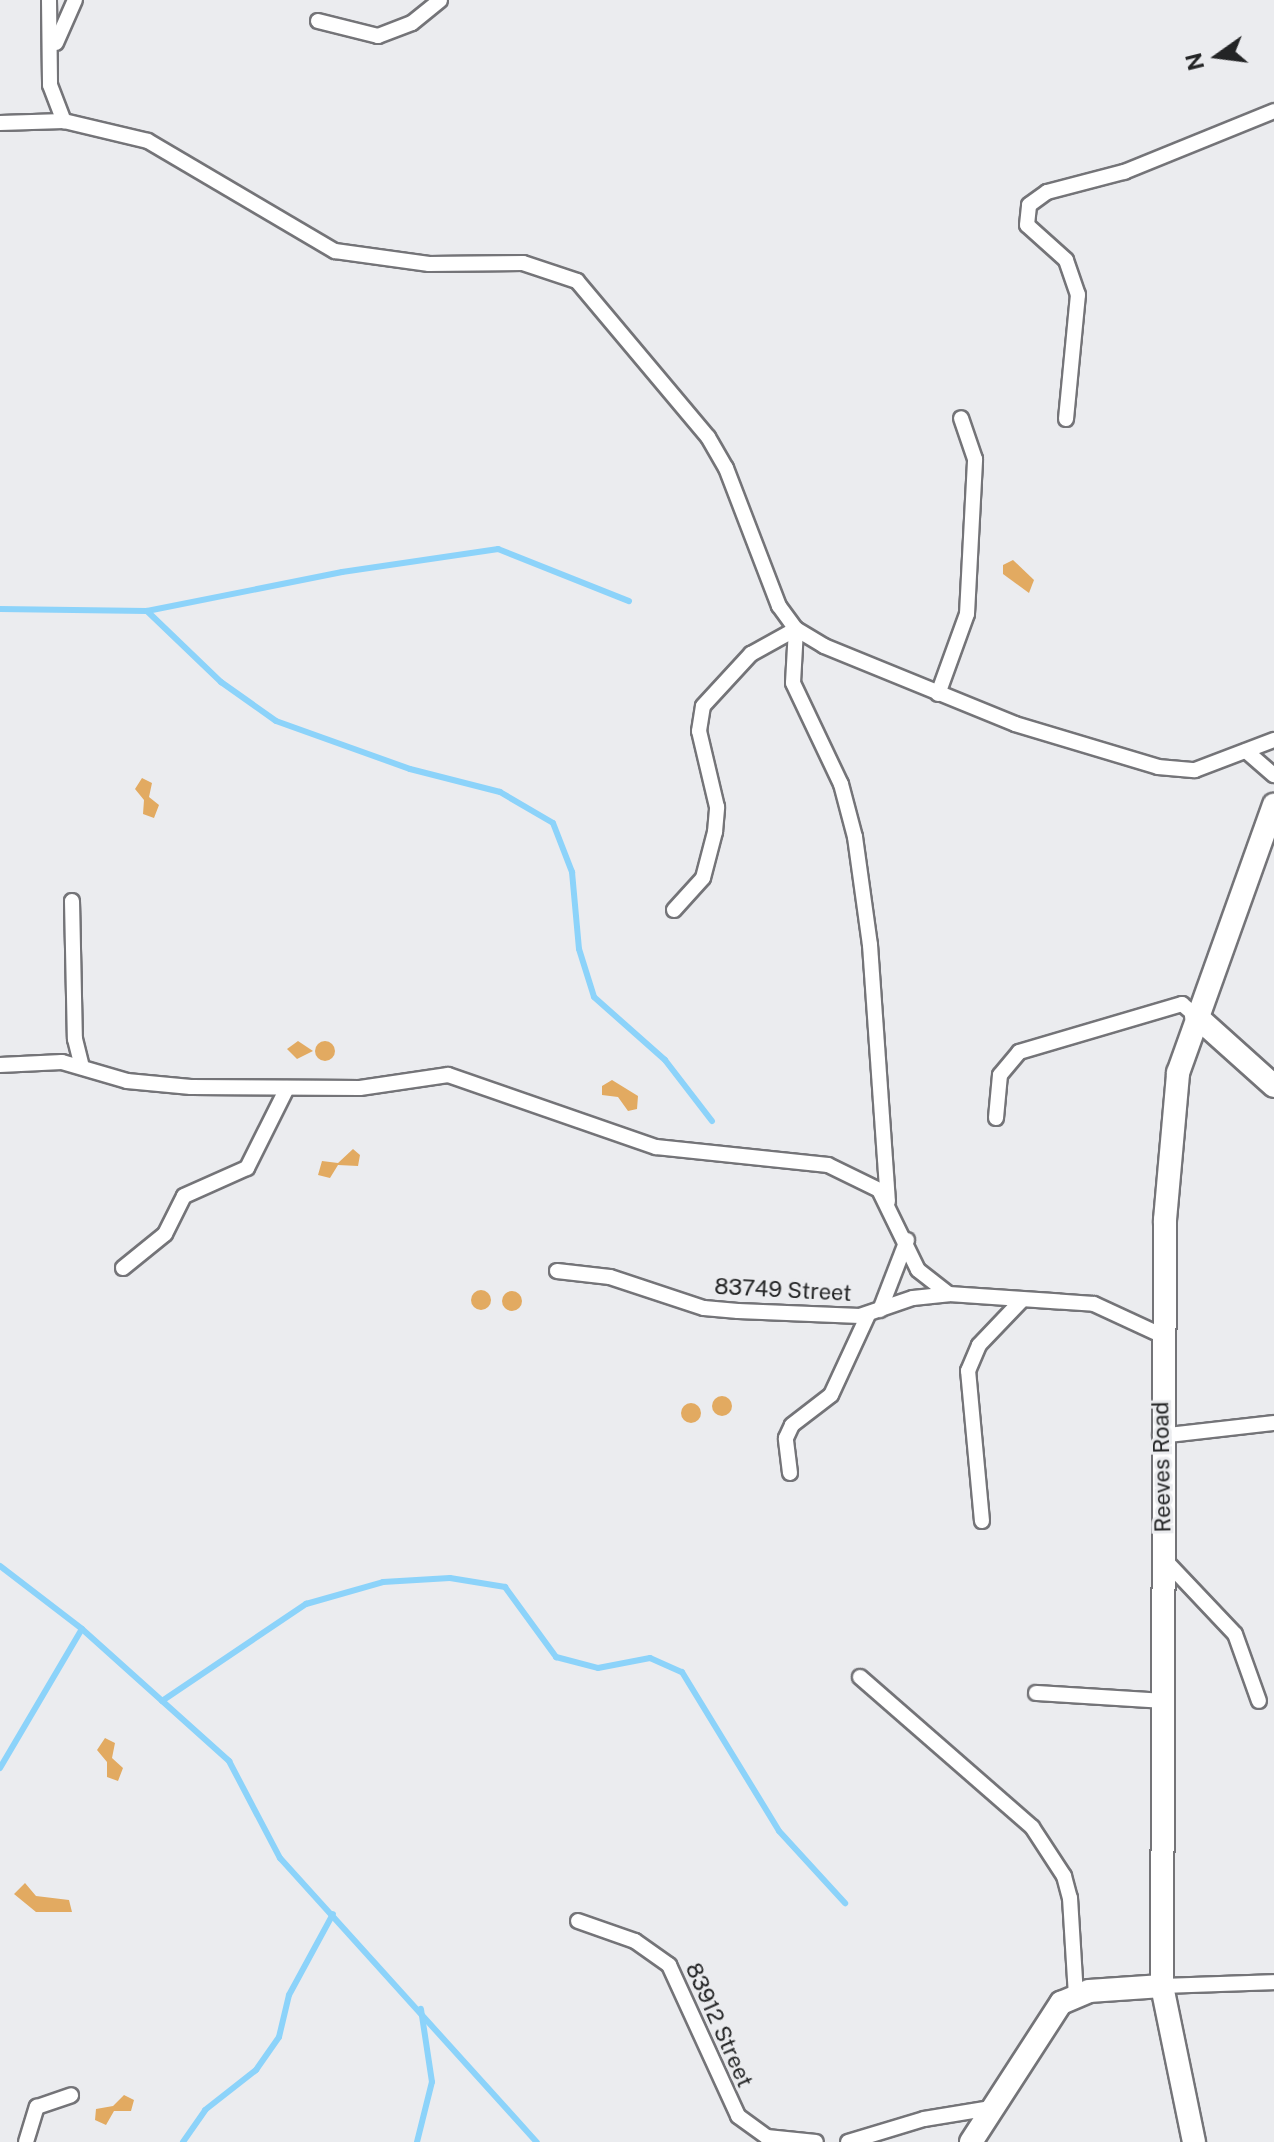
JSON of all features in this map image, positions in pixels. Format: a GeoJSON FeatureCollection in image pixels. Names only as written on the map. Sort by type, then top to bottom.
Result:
{"type":"FeatureCollection","features":[{"type":"Feature","properties":{"kind":"street"},"geometry":{"type":"LineString","coordinates":[[49,0],[50,85],[64,121]]}},
{"type":"Feature","properties":{"kind":"street"},"geometry":{"type":"LineString","coordinates":[[51,54],[75,0]]}},
{"type":"Feature","properties":{"kind":"street"},"geometry":{"type":"LineString","coordinates":[[318,21],[378,36],[412,23],[440,0]]}},
{"type":"Feature","properties":{"kind":"street"},"geometry":{"type":"LineString","coordinates":[[1066,419],[1078,295],[1066,260],[1027,225],[1029,205],[1039,195],[1124,172],[1274,111]]}},
{"type":"Feature","properties":{"kind":"street"},"geometry":{"type":"LineString","coordinates":[[0,123],[64,121],[148,141],[335,251],[429,264],[523,263],[577,281],[708,437],[726,468],[779,606],[796,629],[938,694],[1158,767],[1195,770],[1274,740]]}},
{"type":"Feature","properties":{"kind":"street"},"geometry":{"type":"LineString","coordinates":[[938,694],[967,614],[976,484],[961,418]]}},
{"type":"Feature","properties":{"kind":"street"},"geometry":{"type":"LineString","coordinates":[[674,910],[703,878],[715,832],[717,807],[699,731],[703,706],[751,654],[796,629]]}},
{"type":"Feature","properties":{"kind":"street"},"geometry":{"type":"LineString","coordinates":[[796,629],[793,683],[841,784],[855,837],[870,945],[888,1202]]}},
{"type":"Feature","properties":{"kind":"street"},"geometry":{"type":"LineString","coordinates":[[1246,751],[1274,775]]}},
{"type":"Feature","properties":{"kind":"street","name":"Reeves Road"},"geometry":{"type":"LineString","coordinates":[[1194,2142],[1162,1986],[1164,1559],[1160,1436],[1171,1129],[1189,1010],[1274,805]]}},
{"type":"Feature","properties":{"kind":"street"},"geometry":{"type":"LineString","coordinates":[[72,901],[78,975],[75,1031],[82,1067]]}},
{"type":"Feature","properties":{"kind":"street"},"geometry":{"type":"LineString","coordinates":[[996,1118],[1000,1075],[1019,1052],[1189,1010],[1274,1086]]}},
{"type":"Feature","properties":{"kind":"street"},"geometry":{"type":"LineString","coordinates":[[0,1065],[43,1060],[149,1085],[360,1088],[448,1075],[656,1147],[828,1165],[865,1180],[888,1202],[918,1270],[949,1294]]}},
{"type":"Feature","properties":{"kind":"street"},"geometry":{"type":"LineString","coordinates":[[123,1268],[165,1234],[184,1196],[247,1168],[287,1088]]}},
{"type":"Feature","properties":{"kind":"street"},"geometry":{"type":"LineString","coordinates":[[874,1313],[907,1240]]}},
{"type":"Feature","properties":{"kind":"street","name":"83749 Street"},"geometry":{"type":"LineString","coordinates":[[557,1271],[630,1281],[713,1310],[874,1313],[949,1294],[1094,1304],[1163,1336]]}},
{"type":"Feature","properties":{"kind":"street"},"geometry":{"type":"LineString","coordinates":[[982,1521],[968,1371],[979,1345],[1021,1301]]}},
{"type":"Feature","properties":{"kind":"street","name":"83749 Street"},"geometry":{"type":"LineString","coordinates":[[790,1473],[786,1438],[792,1425],[831,1395],[874,1313]]}},
{"type":"Feature","properties":{"kind":"street"},"geometry":{"type":"LineString","coordinates":[[1160,1436],[1274,1423]]}},
{"type":"Feature","properties":{"kind":"street"},"geometry":{"type":"LineString","coordinates":[[1164,1559],[1235,1634],[1259,1701]]}},
{"type":"Feature","properties":{"kind":"street"},"geometry":{"type":"LineString","coordinates":[[860,1677],[1032,1827],[1064,1876],[1070,1898],[1076,1995]]}},
{"type":"Feature","properties":{"kind":"street"},"geometry":{"type":"LineString","coordinates":[[1036,1693],[1162,1701]]}},
{"type":"Feature","properties":{"kind":"street","name":"83912 Street"},"geometry":{"type":"LineString","coordinates":[[578,1921],[635,1941],[669,1965],[738,2116],[767,2137],[816,2142]]}},
{"type":"Feature","properties":{"kind":"street"},"geometry":{"type":"LineString","coordinates":[[971,2142],[1044,2020],[1076,1995],[1162,1986],[1274,1982]]}},
{"type":"Feature","properties":{"kind":"street"},"geometry":{"type":"LineString","coordinates":[[26,2142],[37,2107],[71,2095]]}},
{"type":"Feature","properties":{"kind":"street"},"geometry":{"type":"LineString","coordinates":[[848,2142],[924,2119],[991,2108]]}},
{"type":"Feature","properties":{"kind":"building"},"geometry":{"type":"Polygon","coordinates":[[[1013,560],[1034,580],[1029,593],[1003,574],[1003,565],[1013,560]]]}},
{"type":"Feature","properties":{"kind":"building"},"geometry":{"type":"Polygon","coordinates":[[[142,778],[152,783],[149,797],[159,805],[154,818],[143,814],[144,800],[135,789],[142,778]]]}},
{"type":"Feature","properties":{"kind":"building"},"geometry":{"type":"Polygon","coordinates":[[[298,1041],[313,1051],[297,1059],[287,1049],[298,1041]]]}},
{"type":"Feature","properties":{"kind":"building"},"geometry":{"type":"Polygon","coordinates":[[[325,1041],[332,1044],[335,1051],[332,1058],[325,1061],[318,1058],[315,1051],[318,1044],[325,1041]]]}},
{"type":"Feature","properties":{"kind":"building"},"geometry":{"type":"Polygon","coordinates":[[[612,1080],[638,1096],[637,1109],[628,1111],[618,1097],[602,1095],[602,1086],[612,1080]]]}},
{"type":"Feature","properties":{"kind":"building"},"geometry":{"type":"Polygon","coordinates":[[[353,1149],[360,1155],[358,1166],[338,1165],[330,1178],[318,1175],[322,1161],[338,1163],[353,1149]]]}},
{"type":"Feature","properties":{"kind":"building"},"geometry":{"type":"Polygon","coordinates":[[[481,1290],[488,1293],[491,1300],[488,1307],[481,1310],[474,1307],[471,1300],[474,1293],[481,1290]]]}},
{"type":"Feature","properties":{"kind":"building"},"geometry":{"type":"Polygon","coordinates":[[[512,1291],[519,1294],[522,1301],[519,1308],[512,1311],[505,1308],[502,1301],[505,1294],[512,1291]]]}},
{"type":"Feature","properties":{"kind":"building"},"geometry":{"type":"Polygon","coordinates":[[[722,1396],[729,1399],[732,1406],[729,1413],[722,1416],[715,1413],[712,1406],[715,1399],[722,1396]]]}},
{"type":"Feature","properties":{"kind":"building"},"geometry":{"type":"Polygon","coordinates":[[[691,1403],[698,1406],[701,1413],[698,1420],[691,1423],[684,1420],[681,1413],[684,1406],[691,1403]]]}},
{"type":"Feature","properties":{"kind":"building"},"geometry":{"type":"Polygon","coordinates":[[[105,1738],[115,1743],[112,1758],[123,1768],[118,1781],[107,1777],[107,1762],[97,1750],[105,1738]]]}},
{"type":"Feature","properties":{"kind":"building"},"geometry":{"type":"Polygon","coordinates":[[[25,1883],[36,1896],[69,1900],[72,1912],[36,1912],[14,1894],[25,1883]]]}},
{"type":"Feature","properties":{"kind":"building"},"geometry":{"type":"Polygon","coordinates":[[[124,2095],[134,2100],[131,2111],[114,2111],[106,2125],[95,2120],[96,2109],[113,2106],[124,2095]]]}},
{"type":"Feature","properties":{"kind":"waterway"},"geometry":{"type":"LineString","coordinates":[[0,609],[147,611],[342,572],[498,549],[629,601]]}},
{"type":"Feature","properties":{"kind":"waterway"},"geometry":{"type":"LineString","coordinates":[[147,611],[221,682],[276,721],[410,769],[500,792],[553,823],[572,872],[579,949],[594,997],[665,1060],[712,1121]]}},
{"type":"Feature","properties":{"kind":"waterway"},"geometry":{"type":"LineString","coordinates":[[0,1566],[82,1629],[229,1761],[280,1858],[537,2142]]}},
{"type":"Feature","properties":{"kind":"waterway"},"geometry":{"type":"LineString","coordinates":[[162,1701],[306,1604],[383,1582],[450,1578],[505,1587],[556,1657],[598,1668],[650,1658],[682,1672],[779,1831],[845,1903]]}},
{"type":"Feature","properties":{"kind":"waterway"},"geometry":{"type":"LineString","coordinates":[[0,1768],[82,1629]]}},
{"type":"Feature","properties":{"kind":"waterway"},"geometry":{"type":"LineString","coordinates":[[183,2142],[205,2110],[256,2070],[279,2037],[289,1995],[333,1914]]}},
{"type":"Feature","properties":{"kind":"waterway"},"geometry":{"type":"LineString","coordinates":[[417,2142],[432,2082],[421,2009]]}}]}
